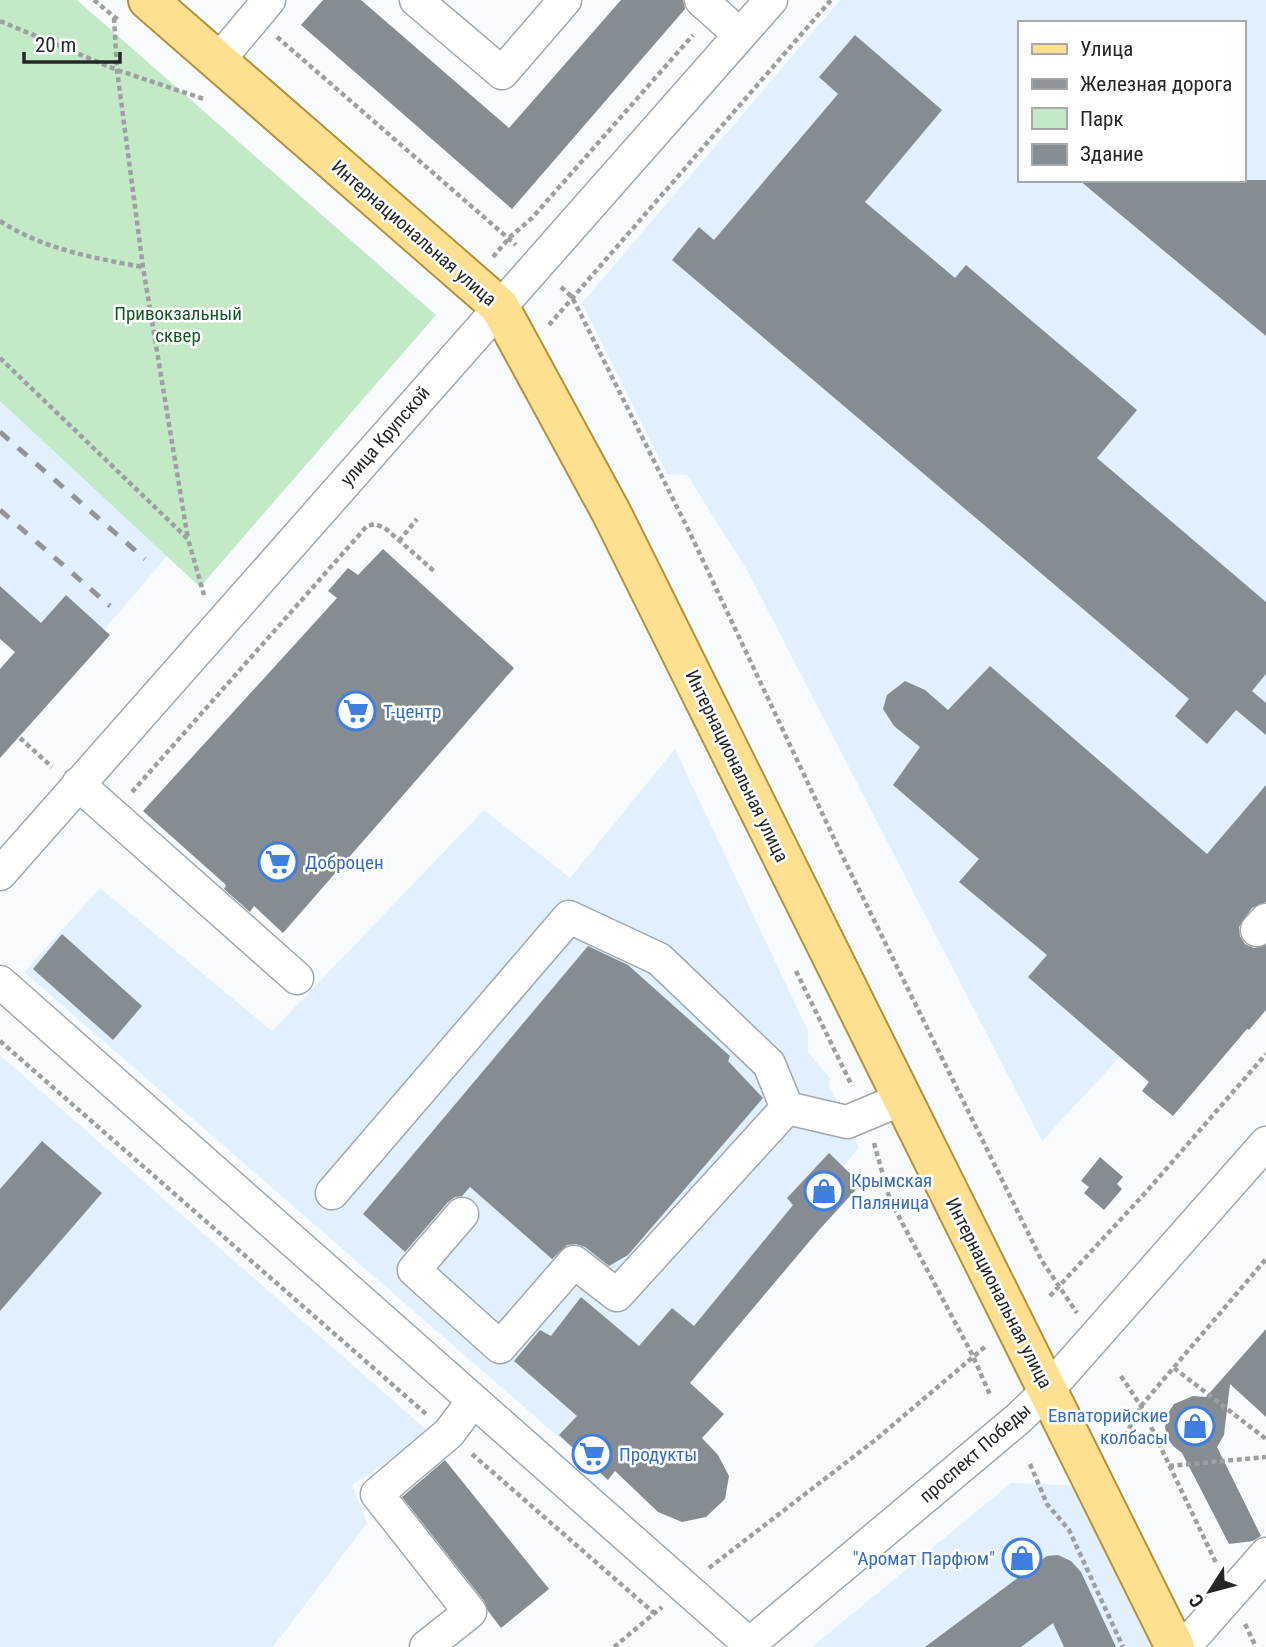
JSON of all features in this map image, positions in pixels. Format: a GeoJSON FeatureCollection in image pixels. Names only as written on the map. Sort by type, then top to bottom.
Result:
{"type":"FeatureCollection","features":[{"type":"Feature","properties":{"kind":"main road","name":"Интернациональная улица"},"geometry":{"type":"LineString","coordinates":[[148,0],[499,306],[611,512],[1175,1647]]}},
{"type":"Feature","properties":{"kind":"street"},"geometry":{"type":"LineString","coordinates":[[218,61],[269,0]]}},
{"type":"Feature","properties":{"kind":"street"},"geometry":{"type":"LineString","coordinates":[[416,0],[502,73],[565,0]]}},
{"type":"Feature","properties":{"kind":"street"},"geometry":{"type":"LineString","coordinates":[[701,0],[740,35]]}},
{"type":"Feature","properties":{"kind":"street","name":"улица Крупской"},"geometry":{"type":"LineString","coordinates":[[5,859],[65,776],[499,306],[771,0]]}},
{"type":"Feature","properties":{"kind":"street"},"geometry":{"type":"LineString","coordinates":[[65,776],[113,814],[297,978]]}},
{"type":"Feature","properties":{"kind":"street"},"geometry":{"type":"LineString","coordinates":[[332,1193],[569,917],[659,959],[769,1064],[786,1108]]}},
{"type":"Feature","properties":{"kind":"street"},"geometry":{"type":"LineString","coordinates":[[0,982],[748,1646]]}},
{"type":"Feature","properties":{"kind":"street"},"geometry":{"type":"LineString","coordinates":[[786,1108],[846,1122],[902,1099]]}},
{"type":"Feature","properties":{"kind":"street"},"geometry":{"type":"LineString","coordinates":[[463,1214],[414,1270],[500,1347],[574,1262],[617,1295],[786,1108]]}},
{"type":"Feature","properties":{"kind":"street","name":"проспект Победы"},"geometry":{"type":"LineString","coordinates":[[748,1646],[1019,1418],[1048,1390],[1266,1143]]}},
{"type":"Feature","properties":{"kind":"street"},"geometry":{"type":"LineString","coordinates":[[426,1647],[470,1612],[377,1494],[449,1433],[472,1401]]}},
{"type":"Feature","properties":{"kind":"street"},"geometry":{"type":"LineString","coordinates":[[1184,1647],[1266,1554]]}},
{"type":"Feature","properties":{"kind":"path"},"geometry":{"type":"LineString","coordinates":[[114,17],[117,70],[143,267],[188,539],[204,595]]}},
{"type":"Feature","properties":{"kind":"path"},"geometry":{"type":"LineString","coordinates":[[0,21],[117,70],[212,101]]}},
{"type":"Feature","properties":{"kind":"path"},"geometry":{"type":"LineString","coordinates":[[0,221],[18,232],[81,256],[143,267]]}},
{"type":"Feature","properties":{"kind":"path"},"geometry":{"type":"LineString","coordinates":[[0,358],[188,539]]}},
{"type":"Feature","properties":{"kind":"path"},"geometry":{"type":"LineString","coordinates":[[399,541],[417,519]]}},
{"type":"Feature","properties":{"kind":"path"},"geometry":{"type":"LineString","coordinates":[[113,814],[359,532],[375,524],[385,528],[434,571]]}},
{"type":"Feature","properties":{"kind":"path"},"geometry":{"type":"LineString","coordinates":[[20,738],[65,776]]}},
{"type":"Feature","properties":{"kind":"path"},"geometry":{"type":"LineString","coordinates":[[794,967],[866,1115],[890,1200],[973,1356],[990,1395]]}},
{"type":"Feature","properties":{"kind":"path"},"geometry":{"type":"LineString","coordinates":[[0,1041],[654,1613]]}},
{"type":"Feature","properties":{"kind":"path"},"geometry":{"type":"LineString","coordinates":[[1050,1296],[1147,1191],[1266,1054]]}},
{"type":"Feature","properties":{"kind":"path"},"geometry":{"type":"LineString","coordinates":[[1125,1436],[1141,1406],[1266,1259]]}},
{"type":"Feature","properties":{"kind":"path"},"geometry":{"type":"LineString","coordinates":[[614,1647],[737,1544],[874,1441],[993,1341]]}},
{"type":"Feature","properties":{"kind":"path"},"geometry":{"type":"LineString","coordinates":[[1174,1367],[1266,1439]]}},
{"type":"Feature","properties":{"kind":"path"},"geometry":{"type":"LineString","coordinates":[[1121,1376],[1141,1406],[1256,1647]]}},
{"type":"Feature","properties":{"kind":"path"},"geometry":{"type":"LineString","coordinates":[[1169,1465],[1266,1457]]}},
{"type":"Feature","properties":{"kind":"path"},"geometry":{"type":"LineString","coordinates":[[1030,1464],[1047,1504],[1069,1530],[1123,1647]]}},
{"type":"Feature","properties":{"kind":"shaded area"},"geometry":{"type":"Polygon","coordinates":[[[840,0],[1266,0],[1266,885],[1120,1057],[1042,1141],[747,570],[687,475],[667,474],[582,303],[840,0]]]}},
{"type":"Feature","properties":{"kind":"shaded area"},"geometry":{"type":"Polygon","coordinates":[[[0,400],[167,556],[104,630],[66,596],[41,623],[0,586],[0,400]]]}},
{"type":"Feature","properties":{"kind":"shaded area"},"geometry":{"type":"Polygon","coordinates":[[[675,749],[808,1031],[808,1052],[830,1078],[829,1085],[859,1148],[843,1166],[861,1184],[608,1480],[24,972],[100,888],[272,1031],[484,810],[570,878],[675,749]]]}},
{"type":"Feature","properties":{"kind":"shaded area"},"geometry":{"type":"Polygon","coordinates":[[[0,1055],[430,1433],[352,1485],[367,1523],[273,1647],[0,1647],[0,1055]]]}},
{"type":"Feature","properties":{"kind":"shaded area"},"geometry":{"type":"Polygon","coordinates":[[[1011,1483],[1087,1486],[1166,1647],[812,1647],[1011,1483]]]}},
{"type":"Feature","properties":{"kind":"green space","name":"Привокзальный сквер"},"geometry":{"type":"Polygon","coordinates":[[[0,0],[77,0],[436,315],[200,587],[0,401],[0,0]]]}},
{"type":"Feature","properties":{"kind":"building"},"geometry":{"type":"Polygon","coordinates":[[[323,0],[361,0],[509,128],[621,0],[683,0],[685,9],[512,209],[301,25],[323,0]]]}},
{"type":"Feature","properties":{"kind":"building"},"geometry":{"type":"Polygon","coordinates":[[[855,35],[942,110],[865,202],[955,278],[966,265],[1137,410],[1097,458],[1266,602],[1266,674],[1252,691],[1266,703],[1266,735],[1236,710],[1207,744],[1175,716],[1189,699],[672,260],[699,227],[714,240],[838,94],[819,77],[855,35]]]}},
{"type":"Feature","properties":{"kind":"building"},"geometry":{"type":"Polygon","coordinates":[[[1266,180],[1266,336],[1081,182],[1266,180]]]}},
{"type":"Feature","properties":{"kind":"building","name":"Т-центр"},"geometry":{"type":"Polygon","coordinates":[[[383,549],[514,668],[283,933],[254,906],[250,912],[224,889],[226,885],[143,811],[337,598],[328,591],[348,568],[358,575],[383,549]]]}},
{"type":"Feature","properties":{"kind":"building"},"geometry":{"type":"Polygon","coordinates":[[[0,586],[41,623],[66,595],[110,635],[0,758],[0,669],[15,652],[0,639],[0,586]]]}},
{"type":"Feature","properties":{"kind":"building"},"geometry":{"type":"Polygon","coordinates":[[[990,666],[1207,854],[1266,785],[1266,902],[1252,908],[1239,927],[1245,944],[1254,948],[1266,945],[1266,1010],[1173,1116],[1142,1091],[1149,1082],[1028,977],[1047,955],[959,882],[979,859],[893,785],[920,747],[894,726],[883,709],[887,695],[905,681],[925,690],[948,710],[990,666]]]}},
{"type":"Feature","properties":{"kind":"building"},"geometry":{"type":"Polygon","coordinates":[[[62,934],[142,1006],[113,1040],[33,969],[62,934]]]}},
{"type":"Feature","properties":{"kind":"building"},"geometry":{"type":"Polygon","coordinates":[[[588,946],[628,965],[730,1056],[728,1061],[763,1098],[628,1255],[609,1266],[585,1247],[576,1244],[567,1245],[552,1259],[470,1187],[462,1196],[448,1202],[405,1252],[363,1214],[588,946]]]}},
{"type":"Feature","properties":{"kind":"building"},"geometry":{"type":"Polygon","coordinates":[[[42,1141],[102,1193],[0,1311],[0,1189],[42,1141]]]}},
{"type":"Feature","properties":{"kind":"building"},"geometry":{"type":"Polygon","coordinates":[[[829,1153],[861,1184],[690,1383],[724,1414],[702,1438],[718,1455],[729,1476],[725,1499],[706,1517],[682,1522],[658,1512],[615,1471],[608,1480],[559,1435],[577,1416],[514,1361],[540,1330],[551,1336],[581,1297],[639,1346],[672,1308],[694,1326],[793,1205],[787,1198],[829,1153]]]}},
{"type":"Feature","properties":{"kind":"building"},"geometry":{"type":"Polygon","coordinates":[[[1100,1157],[1123,1177],[1117,1184],[1122,1189],[1104,1210],[1084,1193],[1089,1187],[1081,1181],[1100,1157]]]}},
{"type":"Feature","properties":{"kind":"building"},"geometry":{"type":"Polygon","coordinates":[[[1266,1329],[1266,1417],[1230,1384],[1224,1435],[1217,1447],[1261,1536],[1253,1541],[1229,1544],[1182,1453],[1167,1437],[1165,1427],[1168,1413],[1174,1404],[1193,1396],[1206,1397],[1266,1329]]]}},
{"type":"Feature","properties":{"kind":"building"},"geometry":{"type":"Polygon","coordinates":[[[445,1460],[549,1589],[501,1628],[484,1601],[402,1497],[445,1460]]]}},
{"type":"Feature","properties":{"kind":"building"},"geometry":{"type":"Polygon","coordinates":[[[1058,1555],[1071,1561],[1081,1572],[1116,1647],[1064,1647],[1053,1623],[1021,1647],[925,1647],[1047,1556],[1058,1555]]]}},
{"type":"Feature","properties":{"kind":"railway"},"geometry":{"type":"LineString","coordinates":[[0,432],[145,559]]}},
{"type":"Feature","properties":{"kind":"railway"},"geometry":{"type":"LineString","coordinates":[[0,510],[110,606]]}},
{"type":"Feature","properties":{"kind":"place","name":"Т-центр"},"geometry":{"type":"Point","coordinates":[356,711]}},
{"type":"Feature","properties":{"kind":"place","name":"Доброцен"},"geometry":{"type":"Point","coordinates":[278,862]}},
{"type":"Feature","properties":{"kind":"place","name":"Крымская Паляница"},"geometry":{"type":"Point","coordinates":[824,1191]}},
{"type":"Feature","properties":{"kind":"place","name":"Евпаторийские колбасы"},"geometry":{"type":"Point","coordinates":[1195,1426]}},
{"type":"Feature","properties":{"kind":"place","name":"Продукты"},"geometry":{"type":"Point","coordinates":[592,1454]}},
{"type":"Feature","properties":{"kind":"place","name":"\"Аромат Парфюм\""},"geometry":{"type":"Point","coordinates":[1022,1558]}}]}
